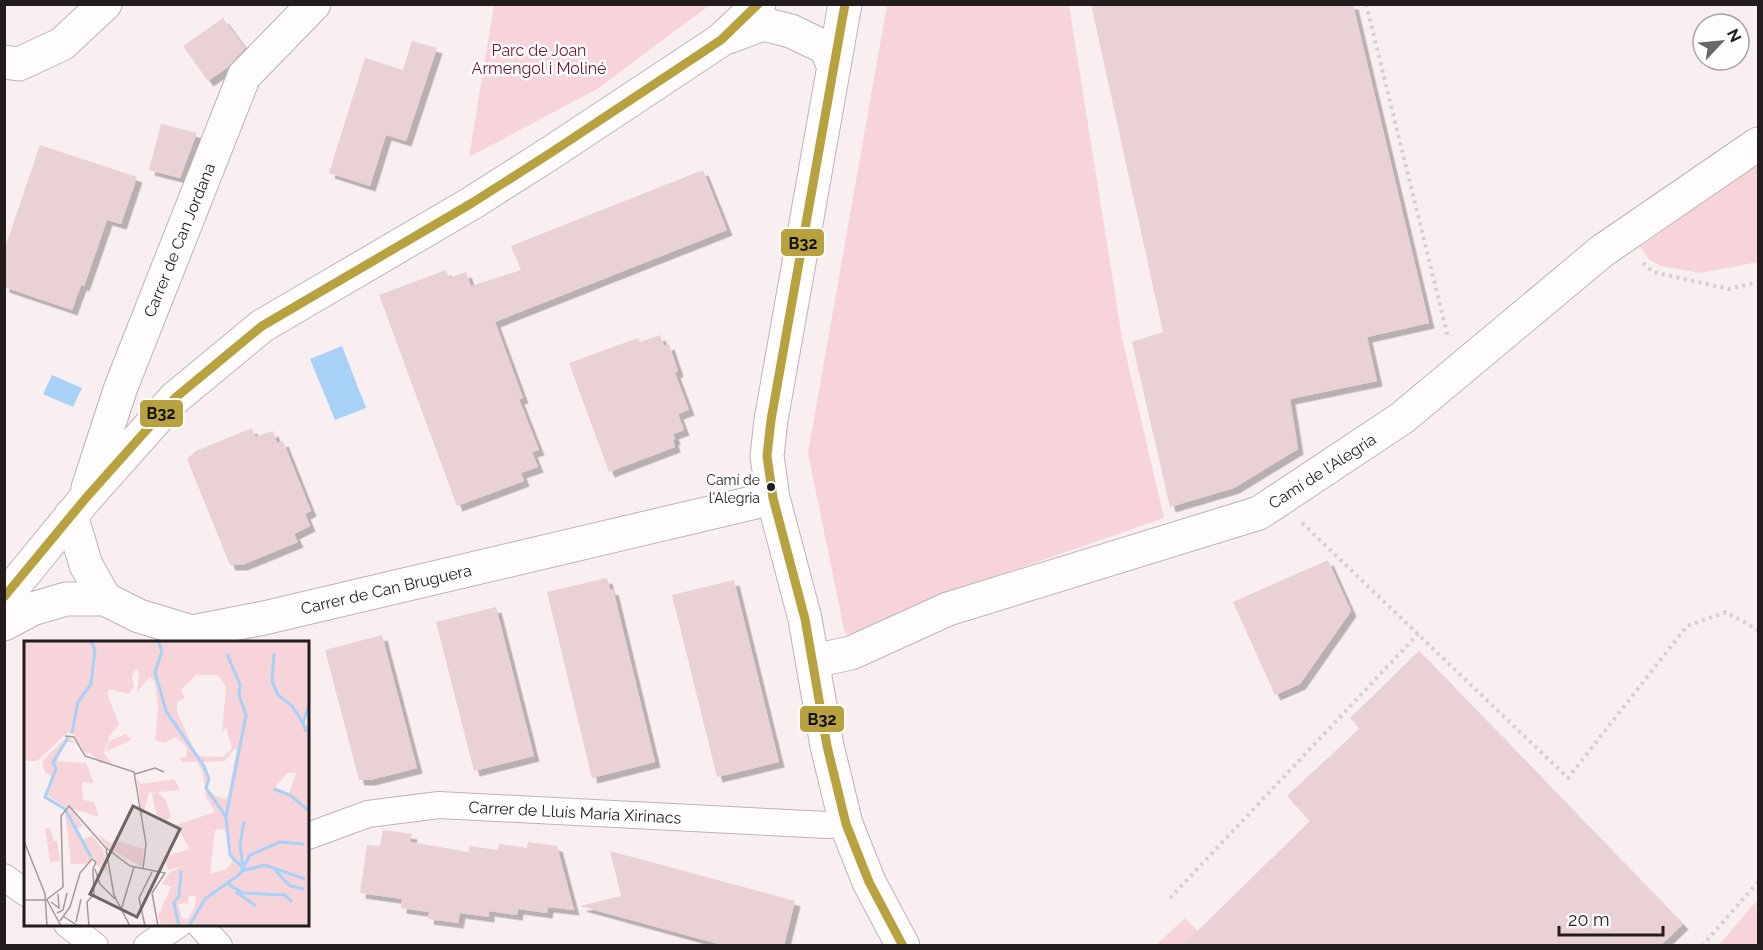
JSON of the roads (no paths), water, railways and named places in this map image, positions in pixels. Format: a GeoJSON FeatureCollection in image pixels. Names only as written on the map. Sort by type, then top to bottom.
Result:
{"type":"FeatureCollection","features":[{"type":"Feature","properties":{"kind":"street"},"geometry":{"type":"LineString","coordinates":[[4,62],[19,64],[62,44],[105,4]]}},
{"type":"Feature","properties":{"kind":"street","name":"Carrer de Can Jordana"},"geometry":{"type":"LineString","coordinates":[[78,507],[121,387],[244,76],[314,4]]}},
{"type":"Feature","properties":{"kind":"street"},"geometry":{"type":"LineString","coordinates":[[4,598],[78,507],[175,398],[262,326],[472,203],[635,98],[721,40],[759,4]]}},
{"type":"Feature","properties":{"kind":"street"},"geometry":{"type":"LineString","coordinates":[[845,4],[771,420],[767,456],[772,498],[805,619],[827,746],[846,824],[869,882],[903,945]]}},
{"type":"Feature","properties":{"kind":"street"},"geometry":{"type":"LineString","coordinates":[[721,40],[763,24],[790,31],[826,48],[833,64]]}},
{"type":"Feature","properties":{"kind":"street","name":"Camí de l'Alegria"},"geometry":{"type":"LineString","coordinates":[[813,661],[851,653],[948,609],[1259,513],[1402,418],[1617,242],[1758,144]]}},
{"type":"Feature","properties":{"kind":"street","name":"Carrer de Can Bruguera"},"geometry":{"type":"LineString","coordinates":[[4,624],[32,609],[66,599],[105,599],[139,616],[192,632],[264,618],[772,498]]}},
{"type":"Feature","properties":{"kind":"street"},"geometry":{"type":"LineString","coordinates":[[78,507],[86,565],[105,599]]}},
{"type":"Feature","properties":{"kind":"street","name":"Carrer de Lluís Maria Xirinacs"},"geometry":{"type":"LineString","coordinates":[[309,836],[368,814],[439,805],[827,825],[846,824]]}},
{"type":"Feature","properties":{"kind":"street"},"geometry":{"type":"LineString","coordinates":[[4,877],[24,892]]}},
{"type":"Feature","properties":{"kind":"street"},"geometry":{"type":"LineString","coordinates":[[70,926],[94,945]]}},
{"type":"Feature","properties":{"kind":"street"},"geometry":{"type":"LineString","coordinates":[[147,945],[176,926]]}},
{"type":"Feature","properties":{"kind":"street"},"geometry":{"type":"LineString","coordinates":[[201,926],[219,945]]}},
{"type":"Feature","properties":{"kind":"water"},"geometry":{"type":"Polygon","coordinates":[[[342,346],[366,408],[335,420],[310,359],[342,346]]]}},
{"type":"Feature","properties":{"kind":"water"},"geometry":{"type":"Polygon","coordinates":[[[52,375],[82,388],[73,407],[43,394],[52,375]]]}},
{"type":"Feature","properties":{"kind":"place","name":"Camí de l'Alegria"},"geometry":{"type":"Point","coordinates":[771,487]}},
{"type":"Feature","properties":{"kind":"park label","name":"Parc de Joan Armengol i Moliné"},"geometry":{"type":"Point","coordinates":[539,59]}}]}
